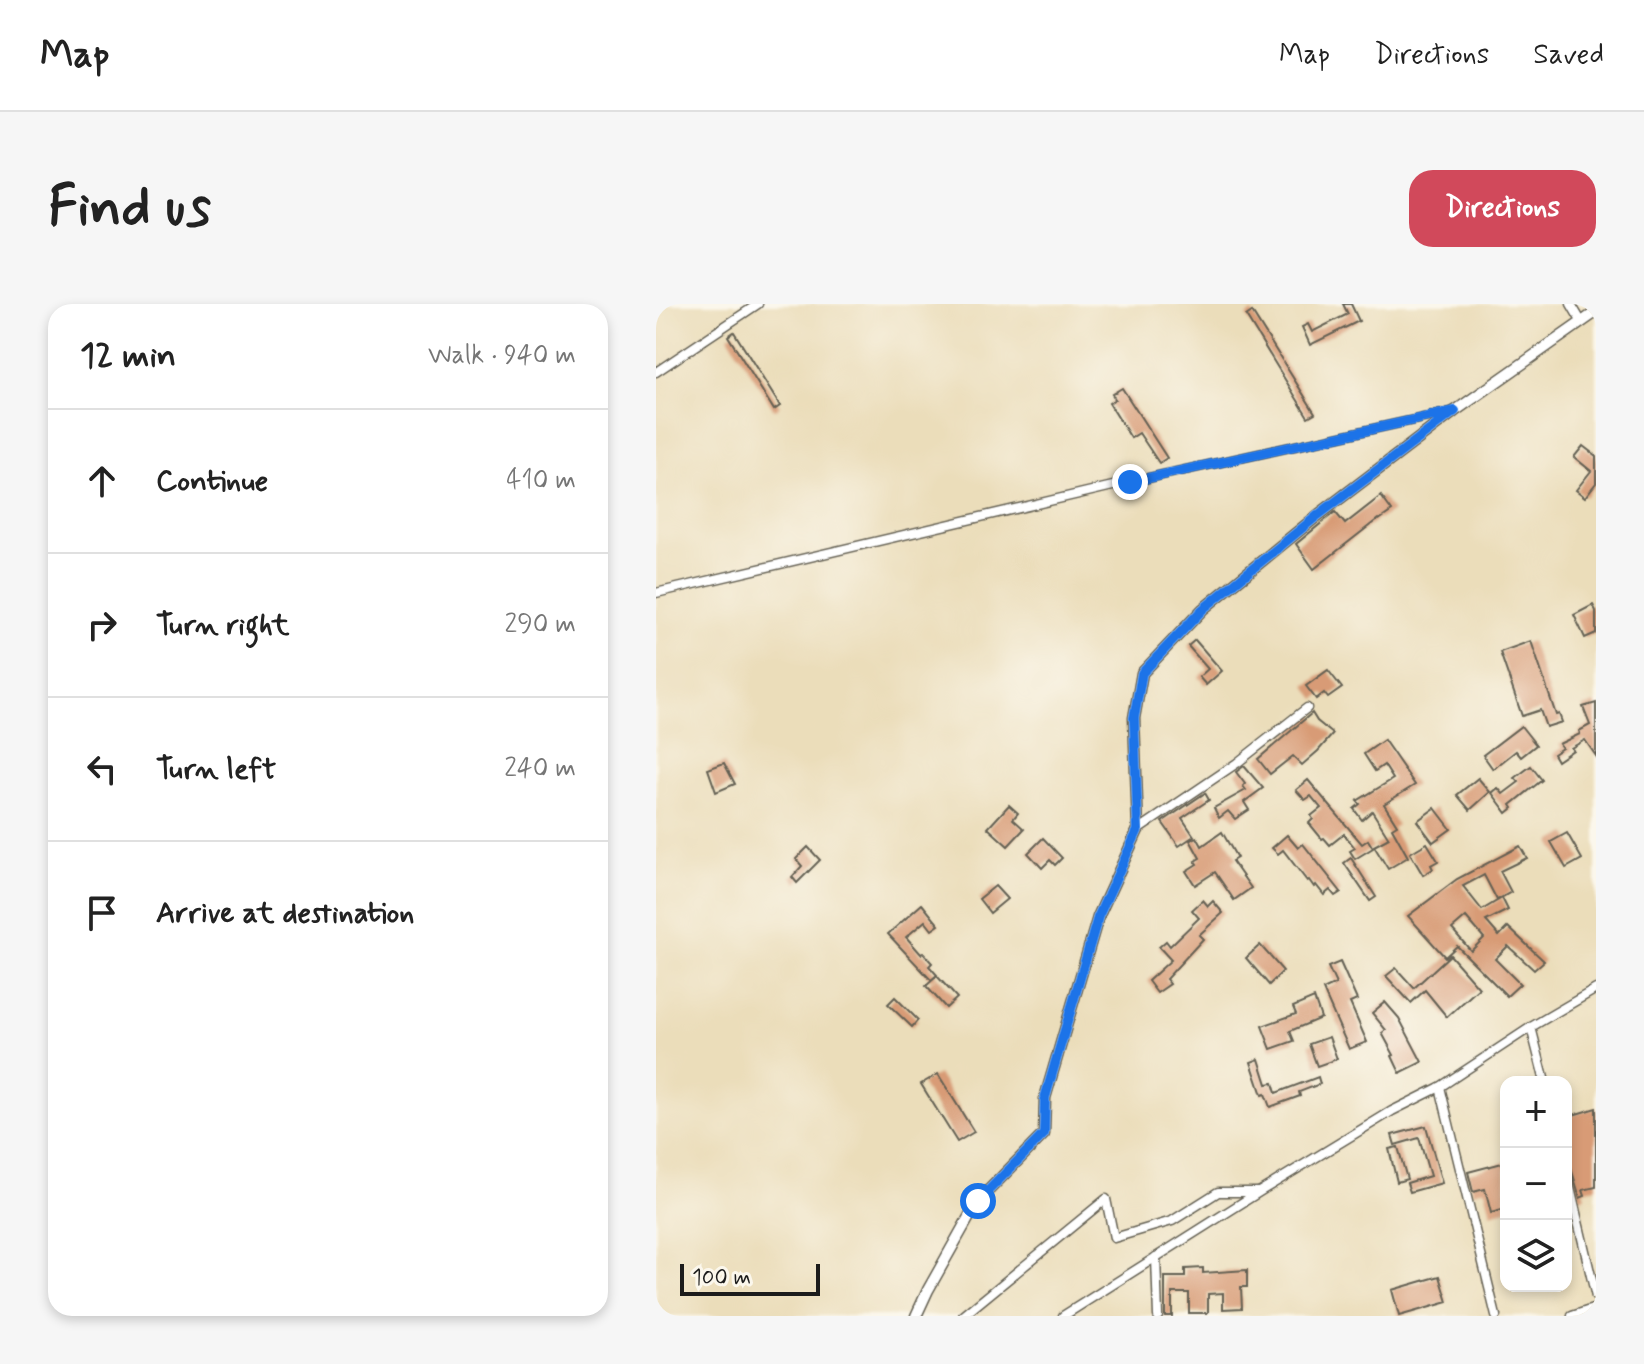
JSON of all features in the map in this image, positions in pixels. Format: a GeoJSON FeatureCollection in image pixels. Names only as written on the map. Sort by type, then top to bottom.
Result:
{"type":"FeatureCollection","features":[{"type":"Feature","properties":{"kind":"street"},"geometry":{"type":"LineString","coordinates":[[656,372],[758,304]]}},
{"type":"Feature","properties":{"kind":"street"},"geometry":{"type":"LineString","coordinates":[[1571,304],[1581,321]]}},
{"type":"Feature","properties":{"kind":"street"},"geometry":{"type":"LineString","coordinates":[[916,1316],[978,1201],[1044,1134],[1045,1098],[1098,917],[1138,830],[1134,718],[1142,673],[1203,609],[1317,516],[1455,411],[1596,312]]}},
{"type":"Feature","properties":{"kind":"street"},"geometry":{"type":"LineString","coordinates":[[656,593],[1130,482],[1455,411]]}},
{"type":"Feature","properties":{"kind":"street"},"geometry":{"type":"LineString","coordinates":[[1138,830],[1237,763],[1307,708]]}},
{"type":"Feature","properties":{"kind":"street"},"geometry":{"type":"LineString","coordinates":[[1063,1316],[1259,1192],[1392,1111],[1440,1087],[1596,989]]}},
{"type":"Feature","properties":{"kind":"street"},"geometry":{"type":"LineString","coordinates":[[1531,1027],[1543,1076]]}},
{"type":"Feature","properties":{"kind":"street"},"geometry":{"type":"LineString","coordinates":[[1440,1087],[1496,1316]]}},
{"type":"Feature","properties":{"kind":"street"},"geometry":{"type":"LineString","coordinates":[[963,1316],[1106,1199],[1114,1238],[1172,1221],[1218,1192],[1259,1192]]}},
{"type":"Feature","properties":{"kind":"street"},"geometry":{"type":"LineString","coordinates":[[1572,1196],[1596,1297]]}},
{"type":"Feature","properties":{"kind":"street"},"geometry":{"type":"LineString","coordinates":[[1156,1257],[1158,1316]]}},
{"type":"Feature","properties":{"kind":"street"},"geometry":{"type":"LineString","coordinates":[[1572,1316],[1596,1308]]}},
{"type":"Feature","properties":{"kind":"building"},"geometry":{"type":"Polygon","coordinates":[[[1343,304],[1351,304],[1359,321],[1310,345],[1302,327],[1308,324],[1312,332],[1348,314],[1343,304]]]}},
{"type":"Feature","properties":{"kind":"building"},"geometry":{"type":"Polygon","coordinates":[[[1252,312],[1315,413],[1308,417],[1246,316],[1252,312]]]}},
{"type":"Feature","properties":{"kind":"building"},"geometry":{"type":"Polygon","coordinates":[[[734,332],[780,406],[774,410],[728,336],[734,332]]]}},
{"type":"Feature","properties":{"kind":"building"},"geometry":{"type":"Polygon","coordinates":[[[1122,388],[1167,458],[1159,463],[1139,433],[1131,438],[1109,403],[1115,399],[1112,394],[1122,388]]]}},
{"type":"Feature","properties":{"kind":"building"},"geometry":{"type":"Polygon","coordinates":[[[1583,446],[1596,456],[1596,483],[1585,497],[1576,490],[1591,471],[1574,457],[1583,446]]]}},
{"type":"Feature","properties":{"kind":"building"},"geometry":{"type":"Polygon","coordinates":[[[1381,496],[1392,511],[1314,569],[1296,544],[1335,512],[1345,524],[1381,496]]]}},
{"type":"Feature","properties":{"kind":"building"},"geometry":{"type":"Polygon","coordinates":[[[1593,605],[1596,633],[1585,638],[1574,615],[1593,605]]]}},
{"type":"Feature","properties":{"kind":"building"},"geometry":{"type":"Polygon","coordinates":[[[1195,640],[1222,671],[1206,685],[1199,677],[1208,669],[1188,646],[1195,640]]]}},
{"type":"Feature","properties":{"kind":"building"},"geometry":{"type":"Polygon","coordinates":[[[1531,641],[1556,715],[1559,714],[1562,722],[1546,727],[1540,710],[1522,716],[1500,652],[1531,641]]]}},
{"type":"Feature","properties":{"kind":"building"},"geometry":{"type":"Polygon","coordinates":[[[1328,670],[1342,688],[1328,698],[1324,693],[1316,699],[1306,686],[1328,670]]]}},
{"type":"Feature","properties":{"kind":"building"},"geometry":{"type":"Polygon","coordinates":[[[1596,703],[1596,756],[1585,740],[1557,761],[1553,754],[1562,748],[1559,744],[1580,734],[1579,731],[1590,725],[1583,707],[1596,703]]]}},
{"type":"Feature","properties":{"kind":"building"},"geometry":{"type":"Polygon","coordinates":[[[1312,713],[1333,734],[1302,765],[1293,756],[1270,774],[1258,759],[1312,713]]]}},
{"type":"Feature","properties":{"kind":"building"},"geometry":{"type":"Polygon","coordinates":[[[1521,726],[1536,745],[1521,757],[1516,751],[1493,769],[1483,755],[1521,726]]]}},
{"type":"Feature","properties":{"kind":"building"},"geometry":{"type":"Polygon","coordinates":[[[1384,740],[1415,785],[1384,804],[1397,825],[1392,828],[1408,857],[1388,869],[1374,846],[1389,838],[1372,811],[1362,820],[1354,809],[1360,804],[1357,801],[1393,779],[1384,765],[1375,771],[1364,754],[1384,740]]]}},
{"type":"Feature","properties":{"kind":"building"},"geometry":{"type":"Polygon","coordinates":[[[724,763],[735,784],[716,792],[708,769],[724,763]]]}},
{"type":"Feature","properties":{"kind":"building"},"geometry":{"type":"Polygon","coordinates":[[[1244,766],[1263,788],[1244,802],[1249,810],[1235,819],[1228,811],[1219,818],[1214,808],[1246,790],[1236,772],[1244,766]]]}},
{"type":"Feature","properties":{"kind":"building"},"geometry":{"type":"Polygon","coordinates":[[[1531,766],[1542,780],[1511,805],[1513,808],[1507,813],[1492,793],[1498,788],[1503,794],[1519,782],[1515,778],[1531,766]]]}},
{"type":"Feature","properties":{"kind":"building"},"geometry":{"type":"Polygon","coordinates":[[[1478,778],[1490,792],[1470,810],[1457,795],[1478,778]]]}},
{"type":"Feature","properties":{"kind":"building"},"geometry":{"type":"Polygon","coordinates":[[[1308,780],[1362,844],[1368,840],[1373,848],[1355,859],[1350,851],[1355,848],[1344,834],[1330,845],[1322,839],[1309,823],[1313,819],[1311,816],[1321,808],[1311,796],[1305,800],[1296,790],[1308,780]]]}},
{"type":"Feature","properties":{"kind":"building"},"geometry":{"type":"Polygon","coordinates":[[[1205,793],[1209,800],[1182,818],[1194,836],[1179,846],[1162,822],[1205,793]]]}},
{"type":"Feature","properties":{"kind":"building"},"geometry":{"type":"Polygon","coordinates":[[[1009,805],[1018,813],[1013,819],[1024,829],[1008,846],[988,828],[1009,805]]]}},
{"type":"Feature","properties":{"kind":"building"},"geometry":{"type":"Polygon","coordinates":[[[1435,808],[1451,829],[1433,842],[1417,821],[1435,808]]]}},
{"type":"Feature","properties":{"kind":"building"},"geometry":{"type":"Polygon","coordinates":[[[1222,832],[1237,858],[1232,861],[1251,888],[1234,900],[1215,872],[1195,885],[1186,871],[1200,858],[1190,840],[1197,837],[1202,846],[1222,832]]]}},
{"type":"Feature","properties":{"kind":"building"},"geometry":{"type":"Polygon","coordinates":[[[1567,833],[1582,859],[1566,868],[1551,842],[1567,833]]]}},
{"type":"Feature","properties":{"kind":"building"},"geometry":{"type":"Polygon","coordinates":[[[1287,835],[1298,848],[1303,844],[1341,892],[1335,896],[1330,890],[1324,895],[1316,885],[1314,887],[1307,881],[1283,850],[1278,854],[1272,848],[1287,835]]]}},
{"type":"Feature","properties":{"kind":"building"},"geometry":{"type":"Polygon","coordinates":[[[1043,838],[1062,858],[1055,865],[1050,860],[1042,868],[1028,853],[1043,838]]]}},
{"type":"Feature","properties":{"kind":"building"},"geometry":{"type":"Polygon","coordinates":[[[1427,843],[1438,861],[1431,865],[1433,869],[1423,875],[1410,853],[1427,843]]]}},
{"type":"Feature","properties":{"kind":"building"},"geometry":{"type":"Polygon","coordinates":[[[1520,846],[1527,858],[1500,871],[1511,892],[1497,900],[1484,875],[1463,886],[1482,910],[1502,898],[1508,910],[1486,921],[1499,936],[1508,927],[1544,961],[1534,970],[1508,946],[1495,959],[1520,984],[1507,996],[1457,946],[1445,957],[1408,916],[1457,879],[1520,846]],[[1466,917],[1452,929],[1471,951],[1484,938],[1466,917]]]}},
{"type":"Feature","properties":{"kind":"building"},"geometry":{"type":"Polygon","coordinates":[[[808,847],[820,860],[797,883],[792,877],[802,866],[796,859],[808,847]]]}},
{"type":"Feature","properties":{"kind":"building"},"geometry":{"type":"Polygon","coordinates":[[[1351,858],[1376,897],[1370,901],[1344,863],[1351,858]]]}},
{"type":"Feature","properties":{"kind":"building"},"geometry":{"type":"Polygon","coordinates":[[[995,886],[1007,899],[990,913],[979,899],[995,886]]]}},
{"type":"Feature","properties":{"kind":"building"},"geometry":{"type":"Polygon","coordinates":[[[1203,900],[1208,906],[1213,901],[1223,913],[1199,935],[1203,939],[1166,979],[1170,984],[1157,993],[1148,981],[1171,960],[1159,947],[1166,941],[1170,946],[1199,918],[1192,910],[1203,900]]]}},
{"type":"Feature","properties":{"kind":"building"},"geometry":{"type":"Polygon","coordinates":[[[922,904],[939,925],[932,930],[925,921],[906,937],[932,963],[929,966],[937,975],[931,980],[888,934],[922,904]]]}},
{"type":"Feature","properties":{"kind":"building"},"geometry":{"type":"Polygon","coordinates":[[[1260,945],[1283,971],[1269,985],[1246,958],[1260,945]]]}},
{"type":"Feature","properties":{"kind":"building"},"geometry":{"type":"Polygon","coordinates":[[[1450,955],[1479,988],[1447,1017],[1425,990],[1411,1003],[1386,976],[1396,968],[1414,988],[1450,955]]]}},
{"type":"Feature","properties":{"kind":"building"},"geometry":{"type":"Polygon","coordinates":[[[1340,962],[1357,1000],[1350,1003],[1367,1042],[1349,1049],[1323,990],[1336,984],[1328,967],[1340,962]]]}},
{"type":"Feature","properties":{"kind":"building"},"geometry":{"type":"Polygon","coordinates":[[[937,976],[957,998],[946,1008],[926,986],[937,976]]]}},
{"type":"Feature","properties":{"kind":"building"},"geometry":{"type":"Polygon","coordinates":[[[895,997],[918,1020],[912,1027],[888,1004],[895,997]]]}},
{"type":"Feature","properties":{"kind":"building"},"geometry":{"type":"Polygon","coordinates":[[[1314,998],[1321,1018],[1290,1031],[1294,1041],[1271,1049],[1262,1026],[1296,1014],[1293,1007],[1314,998]]]}},
{"type":"Feature","properties":{"kind":"building"},"geometry":{"type":"Polygon","coordinates":[[[1385,1002],[1399,1018],[1422,1062],[1400,1073],[1382,1033],[1386,1030],[1372,1013],[1385,1002]]]}},
{"type":"Feature","properties":{"kind":"building"},"geometry":{"type":"Polygon","coordinates":[[[1329,1037],[1337,1059],[1317,1066],[1309,1044],[1329,1037]]]}},
{"type":"Feature","properties":{"kind":"building"},"geometry":{"type":"Polygon","coordinates":[[[1259,1059],[1267,1084],[1273,1083],[1276,1093],[1318,1077],[1320,1084],[1299,1092],[1300,1096],[1270,1107],[1265,1094],[1262,1095],[1251,1062],[1259,1059]]]}},
{"type":"Feature","properties":{"kind":"building"},"geometry":{"type":"Polygon","coordinates":[[[938,1074],[974,1132],[957,1142],[921,1084],[938,1074]]]}},
{"type":"Feature","properties":{"kind":"building"},"geometry":{"type":"Polygon","coordinates":[[[1596,1108],[1596,1187],[1583,1190],[1585,1196],[1580,1198],[1572,1171],[1572,1115],[1596,1108]]]}},
{"type":"Feature","properties":{"kind":"building"},"geometry":{"type":"Polygon","coordinates":[[[1426,1126],[1442,1183],[1410,1192],[1407,1183],[1430,1176],[1419,1138],[1395,1145],[1392,1135],[1426,1126]]]}},
{"type":"Feature","properties":{"kind":"building"},"geometry":{"type":"Polygon","coordinates":[[[1398,1147],[1407,1179],[1397,1182],[1389,1149],[1398,1147]]]}},
{"type":"Feature","properties":{"kind":"building"},"geometry":{"type":"Polygon","coordinates":[[[1500,1164],[1500,1211],[1491,1213],[1485,1189],[1473,1192],[1468,1172],[1500,1164]]]}},
{"type":"Feature","properties":{"kind":"building"},"geometry":{"type":"Polygon","coordinates":[[[1203,1268],[1203,1273],[1247,1270],[1247,1287],[1241,1287],[1242,1308],[1223,1309],[1223,1293],[1208,1294],[1208,1313],[1189,1313],[1189,1293],[1172,1293],[1172,1316],[1165,1316],[1165,1277],[1185,1277],[1185,1269],[1203,1268]]]}},
{"type":"Feature","properties":{"kind":"building"},"geometry":{"type":"Polygon","coordinates":[[[1440,1276],[1448,1302],[1399,1316],[1392,1290],[1440,1276]]]}},
{"type":"Feature","properties":{"kind":"route"},"geometry":{"type":"LineString","coordinates":[[978,1201],[1044,1134],[1045,1098],[1098,917],[1138,830],[1134,718],[1142,673],[1203,609],[1317,516],[1455,411],[1130,482]]}}]}
